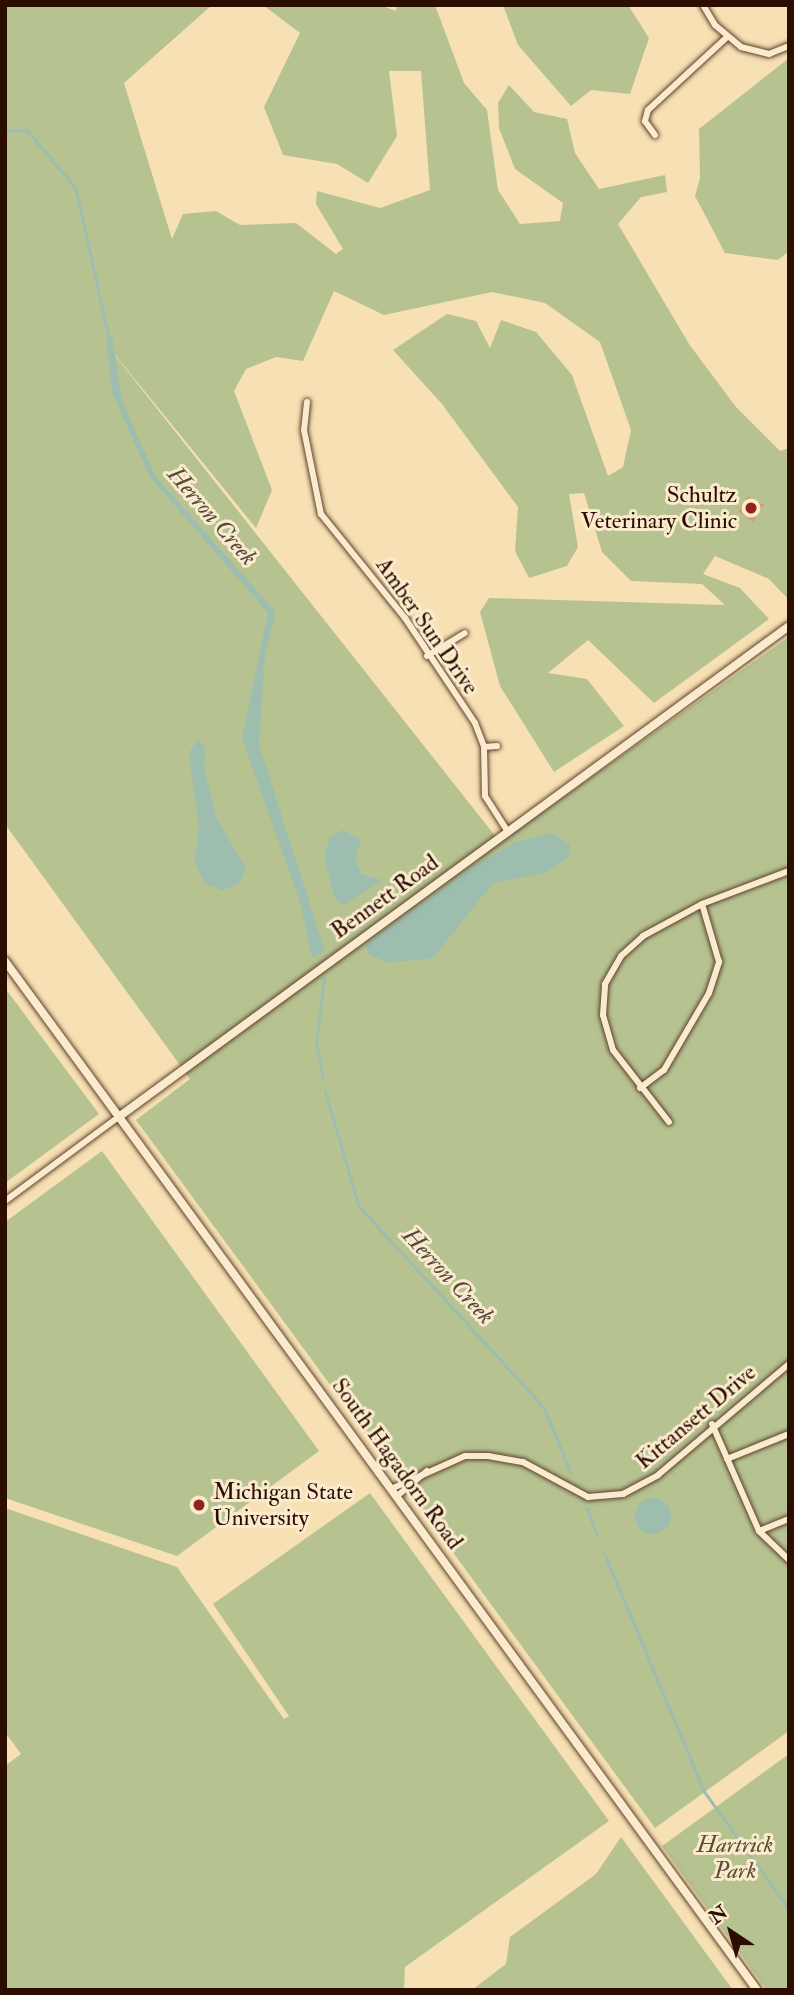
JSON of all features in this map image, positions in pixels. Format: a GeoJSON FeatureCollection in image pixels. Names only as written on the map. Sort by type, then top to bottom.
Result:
{"type":"FeatureCollection","features":[{"type":"Feature","properties":{"kind":"street"},"geometry":{"type":"LineString","coordinates":[[703,5],[727,37],[757,53],[789,46]]}},
{"type":"Feature","properties":{"kind":"street"},"geometry":{"type":"LineString","coordinates":[[655,135],[645,121],[649,110],[727,37]]}},
{"type":"Feature","properties":{"kind":"street","name":"Amber Sun Drive"},"geometry":{"type":"LineString","coordinates":[[307,402],[304,430],[321,514],[405,618],[427,656],[475,723],[484,747],[485,796],[508,832]]}},
{"type":"Feature","properties":{"kind":"street","name":"Bennett Road"},"geometry":{"type":"LineString","coordinates":[[5,1201],[789,626]]}},
{"type":"Feature","properties":{"kind":"street"},"geometry":{"type":"LineString","coordinates":[[427,656],[465,634]]}},
{"type":"Feature","properties":{"kind":"street"},"geometry":{"type":"LineString","coordinates":[[484,747],[497,746]]}},
{"type":"Feature","properties":{"kind":"street"},"geometry":{"type":"LineString","coordinates":[[669,1122],[613,1050],[603,1015],[605,984],[621,956],[643,936],[702,904],[787,872]]}},
{"type":"Feature","properties":{"kind":"street"},"geometry":{"type":"LineString","coordinates":[[640,1088],[664,1070],[709,993],[719,962],[702,904]]}},
{"type":"Feature","properties":{"kind":"street","name":"South Hagadorn Road"},"geometry":{"type":"LineString","coordinates":[[5,961],[757,1990]]}},
{"type":"Feature","properties":{"kind":"street","name":"Kittansett Drive"},"geometry":{"type":"LineString","coordinates":[[391,1489],[464,1456],[488,1456],[523,1462],[588,1497],[623,1494],[658,1475],[712,1424],[789,1364]]}},
{"type":"Feature","properties":{"kind":"street"},"geometry":{"type":"LineString","coordinates":[[712,1424],[760,1531],[789,1560]]}},
{"type":"Feature","properties":{"kind":"street"},"geometry":{"type":"LineString","coordinates":[[727,1459],[789,1434]]}},
{"type":"Feature","properties":{"kind":"street","name":"Kittansett Drive"},"geometry":{"type":"LineString","coordinates":[[397,1496],[427,1471]]}},
{"type":"Feature","properties":{"kind":"street"},"geometry":{"type":"LineString","coordinates":[[760,1531],[789,1519]]}},
{"type":"Feature","properties":{"kind":"green space"},"geometry":{"type":"Polygon","coordinates":[[[5,5],[212,5],[124,83],[172,239],[183,214],[216,211],[240,225],[296,223],[336,254],[343,249],[316,204],[317,191],[380,208],[430,190],[421,71],[389,71],[397,136],[368,183],[337,164],[283,155],[264,107],[300,33],[263,5],[380,5],[396,11],[397,5],[435,5],[464,83],[487,110],[498,190],[520,224],[560,221],[563,203],[515,169],[499,128],[498,103],[509,85],[534,112],[567,119],[575,153],[599,189],[665,175],[667,192],[641,197],[618,224],[689,344],[736,407],[780,451],[789,448],[789,600],[769,579],[715,556],[703,574],[740,588],[769,619],[654,703],[588,640],[548,673],[587,679],[624,726],[554,772],[500,686],[480,612],[489,598],[725,605],[702,584],[631,581],[602,552],[584,493],[569,494],[578,547],[567,566],[529,578],[515,551],[518,507],[442,404],[393,350],[447,314],[476,321],[490,348],[501,320],[536,332],[572,375],[608,476],[623,467],[631,430],[600,342],[545,303],[492,292],[384,315],[334,291],[303,361],[276,357],[246,369],[234,391],[272,490],[256,528],[98,334],[500,842],[789,637],[789,1731],[655,1828],[136,1120],[190,1079],[5,824],[5,5]]]}},
{"type":"Feature","properties":{"kind":"green space"},"geometry":{"type":"Polygon","coordinates":[[[503,5],[628,5],[649,38],[630,94],[591,90],[571,106],[518,45],[503,5]]]}},
{"type":"Feature","properties":{"kind":"green space"},"geometry":{"type":"Polygon","coordinates":[[[789,58],[789,251],[778,260],[725,253],[695,196],[700,178],[699,129],[789,58]]]}},
{"type":"Feature","properties":{"kind":"green space"},"geometry":{"type":"Polygon","coordinates":[[[5,988],[99,1114],[5,1183],[5,988]]]}},
{"type":"Feature","properties":{"kind":"green space"},"geometry":{"type":"Polygon","coordinates":[[[102,1151],[319,1451],[177,1556],[5,1498],[5,1222],[102,1151]]]}},
{"type":"Feature","properties":{"kind":"green space"},"geometry":{"type":"Polygon","coordinates":[[[370,1493],[609,1821],[405,1967],[404,1990],[5,1990],[5,1766],[21,1754],[5,1732],[5,1508],[177,1567],[284,1719],[289,1716],[213,1604],[370,1493]]]}},
{"type":"Feature","properties":{"kind":"green space","name":"Hartrick Park"},"geometry":{"type":"Polygon","coordinates":[[[789,1754],[789,1990],[767,1990],[662,1846],[789,1754]]]}},
{"type":"Feature","properties":{"kind":"green space"},"geometry":{"type":"Polygon","coordinates":[[[621,1837],[733,1990],[472,1990],[506,1964],[510,1937],[596,1874],[621,1837]]]}},
{"type":"Feature","properties":{"kind":"shaded area"},"geometry":{"type":"Polygon","coordinates":[[[112,336],[122,401],[156,477],[276,612],[265,654],[259,745],[325,951],[312,958],[300,902],[242,738],[268,613],[150,477],[112,393],[106,337],[112,336]]]}},
{"type":"Feature","properties":{"kind":"shaded area"},"geometry":{"type":"Polygon","coordinates":[[[198,739],[205,748],[204,766],[217,819],[246,868],[240,883],[223,890],[205,884],[194,862],[199,830],[189,753],[198,739]]]}},
{"type":"Feature","properties":{"kind":"shaded area"},"geometry":{"type":"Polygon","coordinates":[[[343,830],[361,840],[355,858],[361,874],[382,880],[343,905],[334,897],[324,856],[330,837],[343,830]]]}},
{"type":"Feature","properties":{"kind":"shaded area"},"geometry":{"type":"Polygon","coordinates":[[[552,833],[570,845],[568,858],[544,873],[493,883],[433,958],[386,963],[368,953],[366,945],[373,939],[475,865],[514,843],[552,833]]]}},
{"type":"Feature","properties":{"kind":"shaded area"},"geometry":{"type":"Polygon","coordinates":[[[653,1498],[665,1504],[671,1516],[665,1528],[653,1534],[641,1528],[635,1516],[641,1504],[653,1498]]]}},
{"type":"Feature","properties":{"kind":"building","name":"Schultz Veterinary Clinic"},"geometry":{"type":"Polygon","coordinates":[[[748,496],[764,505],[753,522],[738,511],[748,496]]]}},
{"type":"Feature","properties":{"kind":"waterway","name":"Herron Creek"},"geometry":{"type":"LineString","coordinates":[[5,131],[27,130],[76,188],[109,338]]}},
{"type":"Feature","properties":{"kind":"waterway","name":"Herron Creek"},"geometry":{"type":"LineString","coordinates":[[323,1079],[316,1043],[324,978]]}},
{"type":"Feature","properties":{"kind":"waterway","name":"Herron Creek"},"geometry":{"type":"LineString","coordinates":[[325,1090],[359,1206],[544,1407],[571,1473]]}},
{"type":"Feature","properties":{"kind":"waterway","name":"Herron Creek"},"geometry":{"type":"LineString","coordinates":[[587,1508],[597,1534]]}},
{"type":"Feature","properties":{"kind":"waterway","name":"Herron Creek"},"geometry":{"type":"LineString","coordinates":[[605,1554],[704,1791],[789,1909]]}},
{"type":"Feature","properties":{"kind":"place","name":"Schultz Veterinary Clinic"},"geometry":{"type":"Point","coordinates":[751,508]}},
{"type":"Feature","properties":{"kind":"place","name":"Michigan State University"},"geometry":{"type":"Point","coordinates":[199,1505]}}]}
